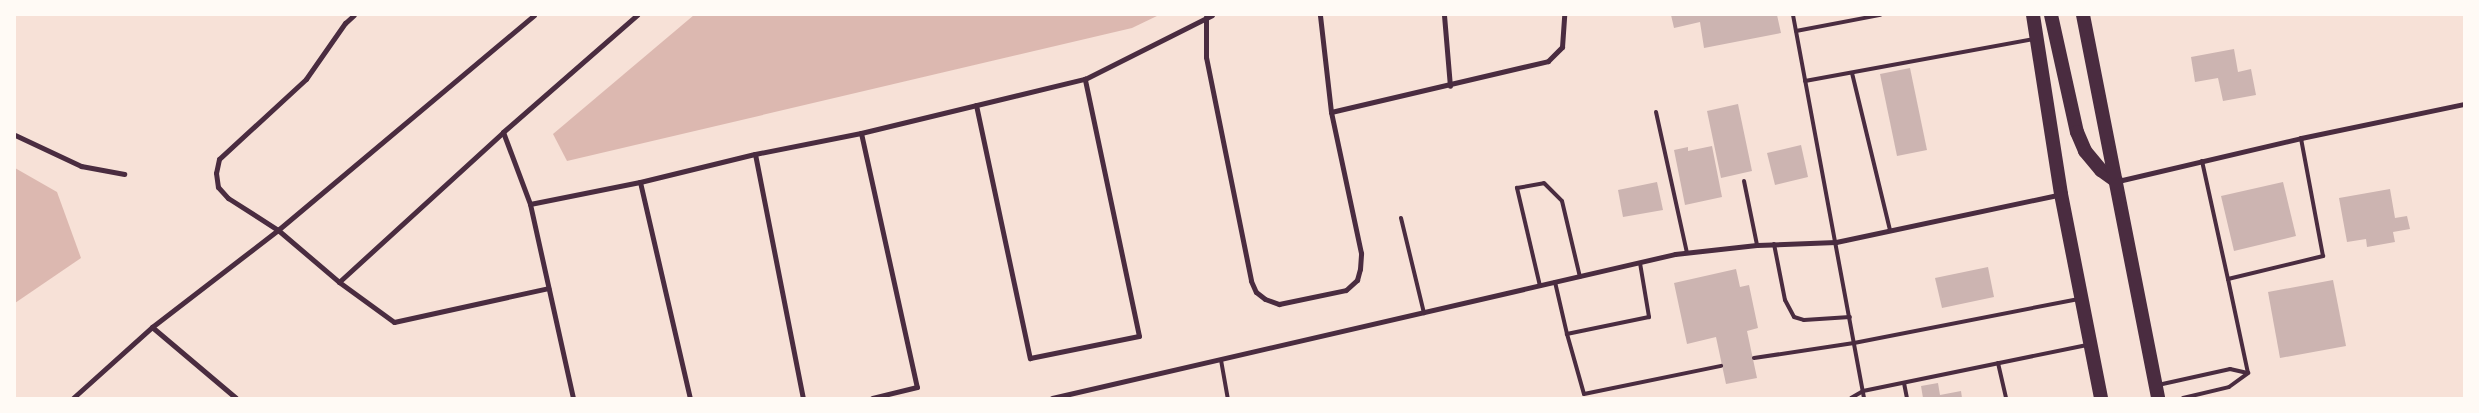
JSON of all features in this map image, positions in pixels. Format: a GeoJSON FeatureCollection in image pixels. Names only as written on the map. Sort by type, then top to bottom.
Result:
{"type":"FeatureCollection","features":[{"type":"Feature","properties":{"kind":"highway"},"geometry":{"type":"LineString","coordinates":[[2033,15],[2061,194],[2101,398]]}},
{"type":"Feature","properties":{"kind":"highway"},"geometry":{"type":"LineString","coordinates":[[2051,15],[2077,132],[2085,151],[2101,170],[2116,181]]}},
{"type":"Feature","properties":{"kind":"highway"},"geometry":{"type":"LineString","coordinates":[[2083,15],[2156,392]]}},
{"type":"Feature","properties":{"kind":"street"},"geometry":{"type":"LineString","coordinates":[[354,15],[345,23],[306,79],[219,159],[216,173],[218,187],[228,198],[278,230],[339,282],[394,322],[548,288]]}},
{"type":"Feature","properties":{"kind":"street"},"geometry":{"type":"LineString","coordinates":[[73,398],[152,327],[278,230],[534,15]]}},
{"type":"Feature","properties":{"kind":"street"},"geometry":{"type":"LineString","coordinates":[[339,282],[504,132],[637,15]]}},
{"type":"Feature","properties":{"kind":"street"},"geometry":{"type":"LineString","coordinates":[[530,204],[640,182],[755,154],[861,133],[1085,79],[1212,15]]}},
{"type":"Feature","properties":{"kind":"street"},"geometry":{"type":"LineString","coordinates":[[1206,17],[1206,57],[1251,281],[1256,292],[1265,299],[1279,304],[1346,290],[1357,280],[1360,269],[1361,253],[1331,112],[1320,15]]}},
{"type":"Feature","properties":{"kind":"street"},"geometry":{"type":"LineString","coordinates":[[1444,15],[1450,86]]}},
{"type":"Feature","properties":{"kind":"street"},"geometry":{"type":"LineString","coordinates":[[1331,112],[1450,86],[1548,61],[1562,47],[1564,15]]}},
{"type":"Feature","properties":{"kind":"street"},"geometry":{"type":"LineString","coordinates":[[976,105],[1030,358],[1139,336],[1085,79]]}},
{"type":"Feature","properties":{"kind":"street"},"geometry":{"type":"LineString","coordinates":[[2116,181],[2301,138],[2464,104]]}},
{"type":"Feature","properties":{"kind":"street"},"geometry":{"type":"LineString","coordinates":[[504,132],[530,204],[573,398]]}},
{"type":"Feature","properties":{"kind":"street"},"geometry":{"type":"LineString","coordinates":[[861,133],[917,387],[872,398]]}},
{"type":"Feature","properties":{"kind":"street"},"geometry":{"type":"LineString","coordinates":[[15,135],[81,166],[124,174]]}},
{"type":"Feature","properties":{"kind":"street"},"geometry":{"type":"LineString","coordinates":[[755,154],[802,398]]}},
{"type":"Feature","properties":{"kind":"street"},"geometry":{"type":"LineString","coordinates":[[640,182],[690,398]]}},
{"type":"Feature","properties":{"kind":"street"},"geometry":{"type":"LineString","coordinates":[[1052,398],[1686,253],[1757,244],[1836,242],[2061,194]]}},
{"type":"Feature","properties":{"kind":"street"},"geometry":{"type":"LineString","coordinates":[[152,327],[236,398]]}},
{"type":"Feature","properties":{"kind":"lane"},"geometry":{"type":"LineString","coordinates":[[1793,15],[1864,398]]}},
{"type":"Feature","properties":{"kind":"lane"},"geometry":{"type":"LineString","coordinates":[[1796,31],[1880,15]]}},
{"type":"Feature","properties":{"kind":"lane"},"geometry":{"type":"LineString","coordinates":[[1805,81],[2036,39]]}},
{"type":"Feature","properties":{"kind":"lane"},"geometry":{"type":"LineString","coordinates":[[1852,73],[1890,230]]}},
{"type":"Feature","properties":{"kind":"lane"},"geometry":{"type":"LineString","coordinates":[[1656,112],[1686,253]]}},
{"type":"Feature","properties":{"kind":"lane"},"geometry":{"type":"LineString","coordinates":[[2228,279],[2323,256],[2301,138]]}},
{"type":"Feature","properties":{"kind":"lane"},"geometry":{"type":"LineString","coordinates":[[2202,161],[2248,373]]}},
{"type":"Feature","properties":{"kind":"lane"},"geometry":{"type":"LineString","coordinates":[[1744,181],[1757,244]]}},
{"type":"Feature","properties":{"kind":"lane"},"geometry":{"type":"LineString","coordinates":[[1540,286],[1517,188],[1544,183],[1562,201],[1580,277]]}},
{"type":"Feature","properties":{"kind":"lane"},"geometry":{"type":"LineString","coordinates":[[1401,218],[1424,313]]}},
{"type":"Feature","properties":{"kind":"lane"},"geometry":{"type":"LineString","coordinates":[[1774,244],[1785,300],[1794,317],[1804,320],[1850,317]]}},
{"type":"Feature","properties":{"kind":"lane"},"geometry":{"type":"LineString","coordinates":[[1567,334],[1649,317],[1640,263]]}},
{"type":"Feature","properties":{"kind":"lane"},"geometry":{"type":"LineString","coordinates":[[1555,282],[1584,394],[1721,366]]}},
{"type":"Feature","properties":{"kind":"lane"},"geometry":{"type":"LineString","coordinates":[[1754,358],[1854,342],[2081,298]]}},
{"type":"Feature","properties":{"kind":"lane"},"geometry":{"type":"LineString","coordinates":[[1851,398],[1863,391],[2090,344]]}},
{"type":"Feature","properties":{"kind":"lane"},"geometry":{"type":"LineString","coordinates":[[1221,360],[1228,398]]}},
{"type":"Feature","properties":{"kind":"lane"},"geometry":{"type":"LineString","coordinates":[[1998,363],[2006,398]]}},
{"type":"Feature","properties":{"kind":"lane"},"geometry":{"type":"LineString","coordinates":[[2156,392],[2230,369],[2248,373]]}},
{"type":"Feature","properties":{"kind":"lane"},"geometry":{"type":"LineString","coordinates":[[2183,398],[2229,387],[2248,373]]}},
{"type":"Feature","properties":{"kind":"lane"},"geometry":{"type":"LineString","coordinates":[[1904,383],[1907,398]]}},
{"type":"Feature","properties":{"kind":"shaded area"},"geometry":{"type":"Polygon","coordinates":[[[694,15],[1159,15],[1132,28],[567,161],[553,134],[694,15]]]}},
{"type":"Feature","properties":{"kind":"shaded area"},"geometry":{"type":"Polygon","coordinates":[[[15,168],[57,192],[81,258],[15,303],[15,168]]]}},
{"type":"Feature","properties":{"kind":"building"},"geometry":{"type":"Polygon","coordinates":[[[1671,15],[1777,15],[1781,33],[1704,48],[1700,22],[1674,28],[1671,15]]]}},
{"type":"Feature","properties":{"kind":"building"},"geometry":{"type":"Polygon","coordinates":[[[2234,49],[2238,72],[2251,69],[2256,95],[2223,101],[2218,78],[2195,82],[2191,57],[2234,49]]]}},
{"type":"Feature","properties":{"kind":"building"},"geometry":{"type":"Polygon","coordinates":[[[1910,68],[1927,150],[1897,156],[1880,74],[1910,68]]]}},
{"type":"Feature","properties":{"kind":"building"},"geometry":{"type":"Polygon","coordinates":[[[1738,104],[1752,171],[1721,178],[1707,111],[1738,104]]]}},
{"type":"Feature","properties":{"kind":"building"},"geometry":{"type":"Polygon","coordinates":[[[1801,145],[1808,177],[1775,185],[1767,153],[1801,145]]]}},
{"type":"Feature","properties":{"kind":"building"},"geometry":{"type":"Polygon","coordinates":[[[1712,146],[1722,197],[1685,205],[1674,150],[1688,147],[1688,151],[1712,146]]]}},
{"type":"Feature","properties":{"kind":"building"},"geometry":{"type":"Polygon","coordinates":[[[1657,182],[1663,210],[1623,217],[1618,190],[1657,182]]]}},
{"type":"Feature","properties":{"kind":"building"},"geometry":{"type":"Polygon","coordinates":[[[2283,182],[2296,236],[2234,251],[2221,196],[2283,182]]]}},
{"type":"Feature","properties":{"kind":"building"},"geometry":{"type":"Polygon","coordinates":[[[2390,189],[2395,218],[2407,216],[2410,229],[2393,232],[2395,242],[2367,247],[2366,239],[2347,242],[2339,198],[2390,189]]]}},
{"type":"Feature","properties":{"kind":"building"},"geometry":{"type":"Polygon","coordinates":[[[1988,267],[1994,297],[1942,308],[1935,278],[1988,267]]]}},
{"type":"Feature","properties":{"kind":"building"},"geometry":{"type":"Polygon","coordinates":[[[1736,269],[1740,287],[1749,285],[1758,328],[1747,331],[1757,378],[1726,384],[1716,337],[1687,344],[1674,283],[1736,269]]]}},
{"type":"Feature","properties":{"kind":"building"},"geometry":{"type":"Polygon","coordinates":[[[2333,280],[2346,346],[2280,358],[2268,292],[2333,280]]]}},
{"type":"Feature","properties":{"kind":"building"},"geometry":{"type":"Polygon","coordinates":[[[1938,383],[1940,395],[1961,391],[1962,398],[1923,398],[1921,386],[1938,383]]]}}]}
